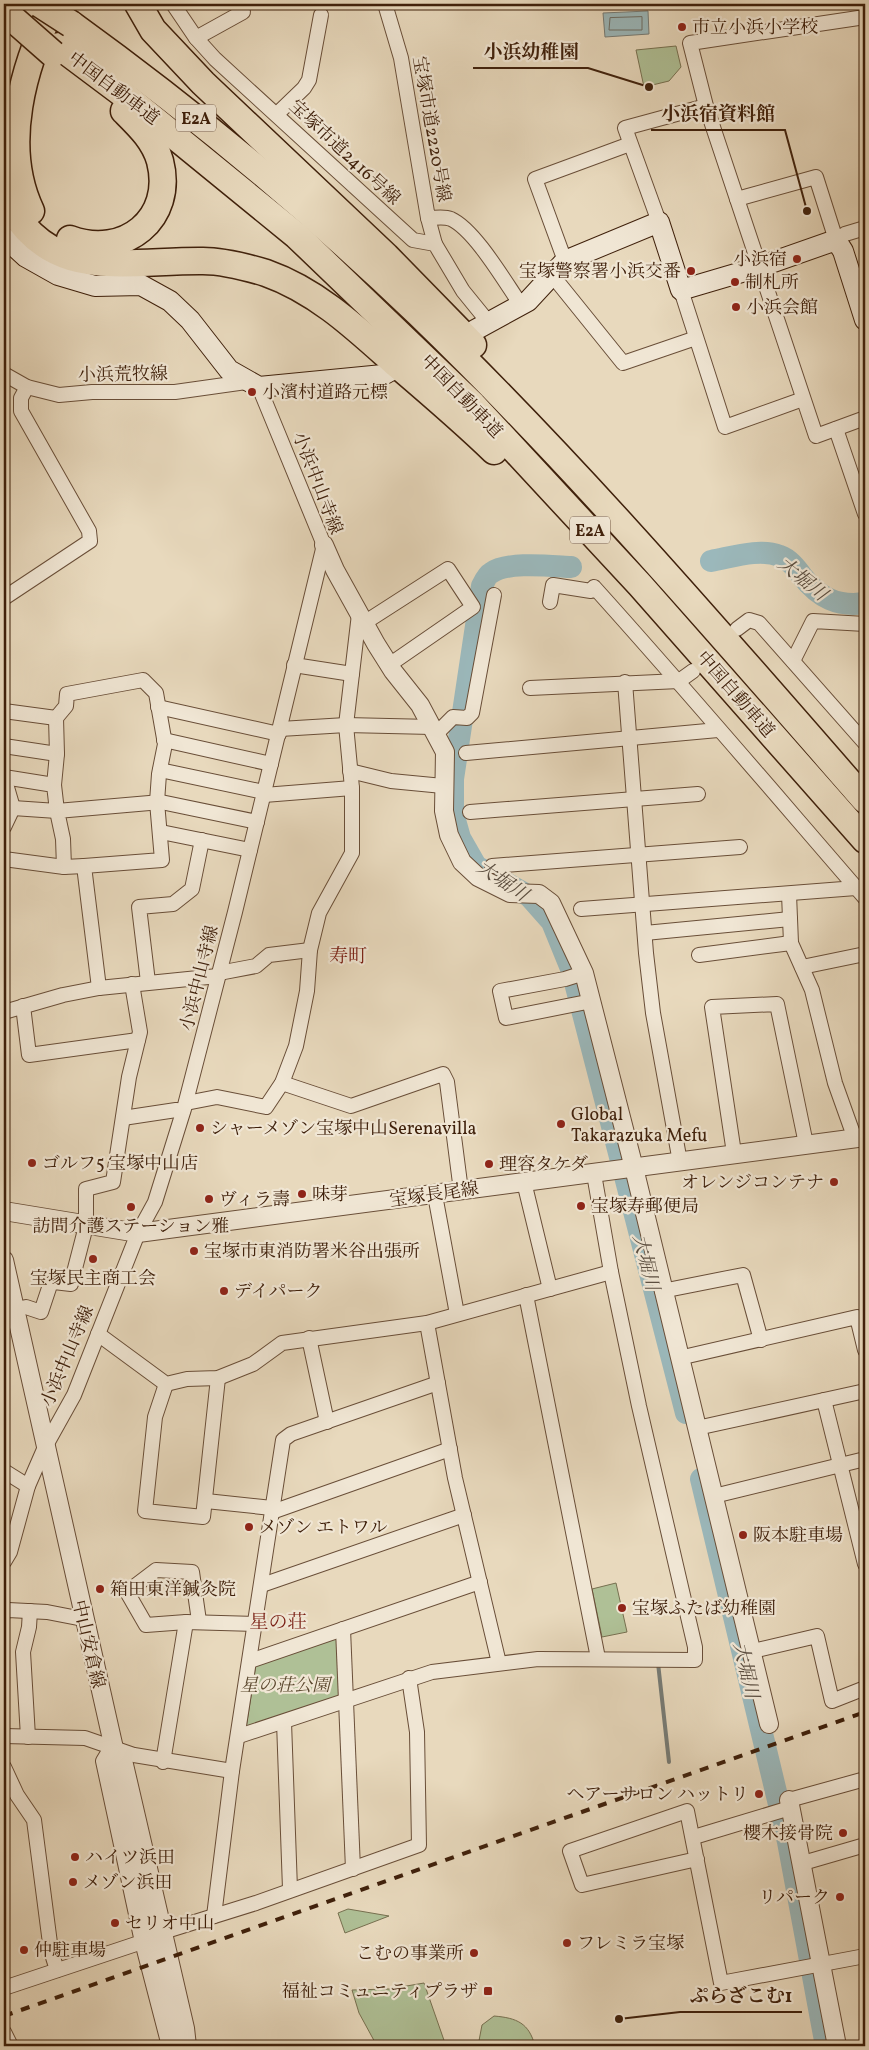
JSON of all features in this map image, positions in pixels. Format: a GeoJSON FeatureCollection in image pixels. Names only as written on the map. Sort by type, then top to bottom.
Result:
{"type":"FeatureCollection","features":[{"type":"Feature","properties":{"kind":"highway"},"geometry":{"type":"LineString","coordinates":[[4,78],[15,48],[36,4]]}},
{"type":"Feature","properties":{"kind":"highway","name":"中国自動車道"},"geometry":{"type":"LineString","coordinates":[[40,4],[61,41],[297,236],[473,405],[640,585],[865,840]]}},
{"type":"Feature","properties":{"kind":"highway"},"geometry":{"type":"LineString","coordinates":[[54,4],[24,63],[12,103],[7,136],[11,172],[25,203],[48,228],[65,238],[82,244],[98,246],[116,244],[130,239],[146,225],[154,213],[162,193],[160,160],[142,129],[112,100],[61,41]]}},
{"type":"Feature","properties":{"kind":"highway"},"geometry":{"type":"LineString","coordinates":[[138,4],[153,30],[203,84],[279,153],[445,314],[552,431],[626,518],[705,616]]}},
{"type":"Feature","properties":{"kind":"highway","name":"中国自動車道"},"geometry":{"type":"LineString","coordinates":[[4,11],[61,41],[135,71],[233,147],[418,314],[557,455],[705,616],[865,800]]}},
{"type":"Feature","properties":{"kind":"highway"},"geometry":{"type":"LineString","coordinates":[[4,195],[18,219],[28,230],[55,250],[78,259],[116,265],[181,261],[221,263],[267,274],[298,288],[335,311],[451,411],[640,585]]}},
{"type":"Feature","properties":{"kind":"main road"},"geometry":{"type":"LineString","coordinates":[[482,327],[528,301],[558,268],[659,222],[681,290],[759,267],[836,240],[843,251],[865,320]]}},
{"type":"Feature","properties":{"kind":"main road"},"geometry":{"type":"LineString","coordinates":[[4,237],[26,257],[58,275],[95,286],[140,285],[170,301],[190,320],[229,370],[253,384],[383,375],[392,370]]}},
{"type":"Feature","properties":{"kind":"street","name":"宝塚市道2416号線"},"geometry":{"type":"LineString","coordinates":[[173,4],[196,38],[214,59],[277,114],[413,240],[435,244]]}},
{"type":"Feature","properties":{"kind":"street","name":"宝塚市道2220号線"},"geometry":{"type":"LineString","coordinates":[[385,4],[401,58],[428,218],[446,217],[453,220],[479,244],[521,305]]}},
{"type":"Feature","properties":{"kind":"street"},"geometry":{"type":"LineString","coordinates":[[196,38],[243,12]]}},
{"type":"Feature","properties":{"kind":"street"},"geometry":{"type":"LineString","coordinates":[[277,114],[304,88],[309,80],[322,15]]}},
{"type":"Feature","properties":{"kind":"street"},"geometry":{"type":"LineString","coordinates":[[865,16],[690,43],[706,106],[816,436],[865,418]]}},
{"type":"Feature","properties":{"kind":"street"},"geometry":{"type":"LineString","coordinates":[[659,222],[624,128],[706,106]]}},
{"type":"Feature","properties":{"kind":"street"},"geometry":{"type":"LineString","coordinates":[[630,144],[535,179],[558,268],[624,363],[696,338]]}},
{"type":"Feature","properties":{"kind":"street"},"geometry":{"type":"LineString","coordinates":[[737,199],[816,177],[836,240],[845,234],[865,228]]}},
{"type":"Feature","properties":{"kind":"street"},"geometry":{"type":"LineString","coordinates":[[428,218],[435,244],[482,327]]}},
{"type":"Feature","properties":{"kind":"street"},"geometry":{"type":"LineString","coordinates":[[681,290],[725,427],[803,400]]}},
{"type":"Feature","properties":{"kind":"street","name":"小浜荒牧線"},"geometry":{"type":"LineString","coordinates":[[4,374],[27,387],[59,394],[175,392],[253,384]]}},
{"type":"Feature","properties":{"kind":"street","name":"小浜中山寺線"},"geometry":{"type":"LineString","coordinates":[[4,1562],[10,1552],[28,1486],[45,1447],[74,1395],[138,1233],[155,1202],[185,1107],[264,794],[324,545],[253,384]]}},
{"type":"Feature","properties":{"kind":"street"},"geometry":{"type":"LineString","coordinates":[[4,598],[90,541],[89,531],[21,411],[21,398],[27,387]]}},
{"type":"Feature","properties":{"kind":"street"},"geometry":{"type":"LineString","coordinates":[[836,429],[865,514]]}},
{"type":"Feature","properties":{"kind":"street"},"geometry":{"type":"LineString","coordinates":[[324,545],[334,570],[362,619],[389,665],[420,706],[445,752],[444,811],[449,836],[462,862],[478,878],[510,893],[539,894],[551,903],[577,975],[626,1169],[662,1291],[769,1724]]}},
{"type":"Feature","properties":{"kind":"street"},"geometry":{"type":"LineString","coordinates":[[123,1118],[176,1110],[217,1096],[266,1107],[282,1083],[289,1067],[302,1020],[307,991],[310,950],[319,913],[352,854],[352,788],[346,725],[352,674],[362,619],[448,569],[473,606],[389,665]]}},
{"type":"Feature","properties":{"kind":"street"},"geometry":{"type":"LineString","coordinates":[[550,602],[553,585],[591,591],[594,587],[679,681],[718,730],[861,893]]}},
{"type":"Feature","properties":{"kind":"street"},"geometry":{"type":"LineString","coordinates":[[158,707],[279,731],[346,725],[434,731],[453,716],[467,718],[472,713],[494,596]]}},
{"type":"Feature","properties":{"kind":"street"},"geometry":{"type":"LineString","coordinates":[[737,629],[749,620],[760,622],[865,743]]}},
{"type":"Feature","properties":{"kind":"street"},"geometry":{"type":"LineString","coordinates":[[793,661],[813,621],[865,624]]}},
{"type":"Feature","properties":{"kind":"street"},"geometry":{"type":"LineString","coordinates":[[294,665],[352,674]]}},
{"type":"Feature","properties":{"kind":"street"},"geometry":{"type":"LineString","coordinates":[[530,688],[679,681],[693,670]]}},
{"type":"Feature","properties":{"kind":"street"},"geometry":{"type":"LineString","coordinates":[[4,859],[64,867],[162,860],[157,802],[164,740],[156,693],[143,680],[67,694],[66,706],[56,718],[58,754],[54,785],[57,812],[64,839],[64,867]]}},
{"type":"Feature","properties":{"kind":"street"},"geometry":{"type":"LineString","coordinates":[[626,682],[653,1013],[680,1162]]}},
{"type":"Feature","properties":{"kind":"street"},"geometry":{"type":"LineString","coordinates":[[4,712],[56,718]]}},
{"type":"Feature","properties":{"kind":"street"},"geometry":{"type":"LineString","coordinates":[[466,753],[718,730]]}},
{"type":"Feature","properties":{"kind":"street"},"geometry":{"type":"LineString","coordinates":[[164,740],[271,764]]}},
{"type":"Feature","properties":{"kind":"street"},"geometry":{"type":"LineString","coordinates":[[4,746],[58,754]]}},
{"type":"Feature","properties":{"kind":"street"},"geometry":{"type":"LineString","coordinates":[[160,770],[264,794],[352,788]]}},
{"type":"Feature","properties":{"kind":"street"},"geometry":{"type":"LineString","coordinates":[[350,771],[392,782],[443,786]]}},
{"type":"Feature","properties":{"kind":"street"},"geometry":{"type":"LineString","coordinates":[[5,823],[12,808],[4,777],[54,785]]}},
{"type":"Feature","properties":{"kind":"street"},"geometry":{"type":"LineString","coordinates":[[470,812],[698,794]]}},
{"type":"Feature","properties":{"kind":"street"},"geometry":{"type":"LineString","coordinates":[[12,808],[57,812],[157,802],[257,822]]}},
{"type":"Feature","properties":{"kind":"street"},"geometry":{"type":"LineString","coordinates":[[161,832],[250,850]]}},
{"type":"Feature","properties":{"kind":"street"},"geometry":{"type":"LineString","coordinates":[[148,982],[139,907],[173,904],[192,889],[202,840]]}},
{"type":"Feature","properties":{"kind":"street"},"geometry":{"type":"LineString","coordinates":[[492,866],[740,847]]}},
{"type":"Feature","properties":{"kind":"street"},"geometry":{"type":"LineString","coordinates":[[84,866],[99,988]]}},
{"type":"Feature","properties":{"kind":"street"},"geometry":{"type":"LineString","coordinates":[[581,909],[789,894],[861,893]]}},
{"type":"Feature","properties":{"kind":"street"},"geometry":{"type":"LineString","coordinates":[[789,894],[791,943],[812,990],[834,1083],[860,1138]]}},
{"type":"Feature","properties":{"kind":"street"},"geometry":{"type":"LineString","coordinates":[[645,933],[790,920]]}},
{"type":"Feature","properties":{"kind":"street"},"geometry":{"type":"LineString","coordinates":[[699,955],[791,943]]}},
{"type":"Feature","properties":{"kind":"street"},"geometry":{"type":"LineString","coordinates":[[4,1012],[99,988],[219,974],[256,966],[269,955],[310,950]]}},
{"type":"Feature","properties":{"kind":"street"},"geometry":{"type":"LineString","coordinates":[[802,967],[865,954]]}},
{"type":"Feature","properties":{"kind":"street"},"geometry":{"type":"LineString","coordinates":[[577,975],[500,991],[506,1018],[585,1003]]}},
{"type":"Feature","properties":{"kind":"street"},"geometry":{"type":"LineString","coordinates":[[16,1309],[26,1307],[41,1312],[50,1285],[54,1282],[71,1284],[86,1226],[86,1189],[114,1182],[129,1077],[140,1032],[132,984]]}},
{"type":"Feature","properties":{"kind":"street"},"geometry":{"type":"LineString","coordinates":[[734,1153],[712,1008],[777,1004],[806,1144]]}},
{"type":"Feature","properties":{"kind":"street"},"geometry":{"type":"LineString","coordinates":[[23,1006],[29,1055],[138,1040]]}},
{"type":"Feature","properties":{"kind":"street"},"geometry":{"type":"LineString","coordinates":[[282,1083],[351,1106],[444,1074],[447,1082],[461,1191]]}},
{"type":"Feature","properties":{"kind":"street","name":"宝塚長尾線"},"geometry":{"type":"LineString","coordinates":[[4,1211],[86,1226],[138,1233],[594,1174],[734,1153],[860,1138]]}},
{"type":"Feature","properties":{"kind":"street"},"geometry":{"type":"LineString","coordinates":[[239,1736],[345,1702],[409,1678],[432,1672],[538,1659],[695,1660],[694,1647],[639,1406],[611,1272],[594,1174]]}},
{"type":"Feature","properties":{"kind":"street"},"geometry":{"type":"LineString","coordinates":[[524,1182],[550,1289]]}},
{"type":"Feature","properties":{"kind":"street"},"geometry":{"type":"LineString","coordinates":[[435,1195],[457,1314]]}},
{"type":"Feature","properties":{"kind":"street","name":"中山安倉線"},"geometry":{"type":"LineString","coordinates":[[4,1260],[83,1619],[177,2028],[183,2046]]}},
{"type":"Feature","properties":{"kind":"street"},"geometry":{"type":"LineString","coordinates":[[98,1334],[166,1384],[187,1379],[218,1378],[253,1364],[282,1343],[309,1338],[366,1333],[427,1323],[611,1272]]}},
{"type":"Feature","properties":{"kind":"street"},"geometry":{"type":"LineString","coordinates":[[662,1291],[742,1275],[761,1340]]}},
{"type":"Feature","properties":{"kind":"street"},"geometry":{"type":"LineString","coordinates":[[526,1295],[598,1658]]}},
{"type":"Feature","properties":{"kind":"street"},"geometry":{"type":"LineString","coordinates":[[678,1358],[857,1317],[865,1350]]}},
{"type":"Feature","properties":{"kind":"street"},"geometry":{"type":"LineString","coordinates":[[427,1323],[450,1449],[499,1663]]}},
{"type":"Feature","properties":{"kind":"street"},"geometry":{"type":"LineString","coordinates":[[309,1338],[327,1422]]}},
{"type":"Feature","properties":{"kind":"street"},"geometry":{"type":"LineString","coordinates":[[166,1384],[155,1417],[145,1511],[203,1518],[218,1378]]}},
{"type":"Feature","properties":{"kind":"street"},"geometry":{"type":"LineString","coordinates":[[214,1916],[232,1772],[283,1440],[291,1434],[438,1383]]}},
{"type":"Feature","properties":{"kind":"street"},"geometry":{"type":"LineString","coordinates":[[697,1428],[865,1391]]}},
{"type":"Feature","properties":{"kind":"street"},"geometry":{"type":"LineString","coordinates":[[824,1400],[840,1465],[861,1529],[865,1564]]}},
{"type":"Feature","properties":{"kind":"street"},"geometry":{"type":"LineString","coordinates":[[206,1501],[272,1510],[450,1449]]}},
{"type":"Feature","properties":{"kind":"street"},"geometry":{"type":"LineString","coordinates":[[714,1496],[865,1458]]}},
{"type":"Feature","properties":{"kind":"street"},"geometry":{"type":"LineString","coordinates":[[4,1471],[28,1486]]}},
{"type":"Feature","properties":{"kind":"street"},"geometry":{"type":"LineString","coordinates":[[262,1585],[464,1515]]}},
{"type":"Feature","properties":{"kind":"street"},"geometry":{"type":"LineString","coordinates":[[164,1762],[193,1621],[192,1572],[156,1570],[127,1592],[146,1625],[193,1621],[256,1624]]}},
{"type":"Feature","properties":{"kind":"street"},"geometry":{"type":"LineString","coordinates":[[250,1661],[480,1582]]}},
{"type":"Feature","properties":{"kind":"street"},"geometry":{"type":"LineString","coordinates":[[4,1612],[8,1610],[48,1612],[83,1619]]}},
{"type":"Feature","properties":{"kind":"street"},"geometry":{"type":"LineString","coordinates":[[28,1737],[23,1652],[29,1627],[30,1611]]}},
{"type":"Feature","properties":{"kind":"street"},"geometry":{"type":"LineString","coordinates":[[343,1629],[353,1869]]}},
{"type":"Feature","properties":{"kind":"street"},"geometry":{"type":"LineString","coordinates":[[752,1651],[817,1636],[832,1701],[865,1688]]}},
{"type":"Feature","properties":{"kind":"street"},"geometry":{"type":"LineString","coordinates":[[166,1931],[419,1846],[417,1732],[409,1678]]}},
{"type":"Feature","properties":{"kind":"street"},"geometry":{"type":"LineString","coordinates":[[284,1722],[290,1889]]}},
{"type":"Feature","properties":{"kind":"street"},"geometry":{"type":"LineString","coordinates":[[4,1736],[84,1738],[134,1755],[164,1762],[232,1772]]}},
{"type":"Feature","properties":{"kind":"street"},"geometry":{"type":"LineString","coordinates":[[112,1746],[125,1760],[166,1931],[187,2028],[189,2046]]}},
{"type":"Feature","properties":{"kind":"street"},"geometry":{"type":"LineString","coordinates":[[112,1746],[104,1761],[142,1942],[169,2046]]}},
{"type":"Feature","properties":{"kind":"street"},"geometry":{"type":"LineString","coordinates":[[4,1767],[17,1795],[34,1820],[51,1951],[57,1970]]}},
{"type":"Feature","properties":{"kind":"street"},"geometry":{"type":"LineString","coordinates":[[694,1837],[785,1808],[865,1779]]}},
{"type":"Feature","properties":{"kind":"street"},"geometry":{"type":"LineString","coordinates":[[785,1808],[803,1863],[815,1966],[837,2046]]}},
{"type":"Feature","properties":{"kind":"street"},"geometry":{"type":"LineString","coordinates":[[697,1859],[582,1885],[570,1851],[687,1811],[694,1837],[722,1983],[865,1956]]}},
{"type":"Feature","properties":{"kind":"street"},"geometry":{"type":"LineString","coordinates":[[803,1863],[865,1845]]}},
{"type":"Feature","properties":{"kind":"street"},"geometry":{"type":"LineString","coordinates":[[4,1988],[142,1942]]}},
{"type":"Feature","properties":{"kind":"street","name":"中山安倉線"},"geometry":{"type":"LineString","coordinates":[[177,2028],[178,2046]]}},
{"type":"Feature","properties":{"kind":"street"},"geometry":{"type":"LineString","coordinates":[[4,2032],[11,2046]]}},
{"type":"Feature","properties":{"kind":"green space"},"geometry":{"type":"Polygon","coordinates":[[[676,46],[681,67],[669,81],[644,87],[636,50],[676,46]]]}},
{"type":"Feature","properties":{"kind":"green space"},"geometry":{"type":"Polygon","coordinates":[[[616,1583],[627,1632],[602,1637],[592,1589],[616,1583]]]}},
{"type":"Feature","properties":{"kind":"green space","name":"星の荘公園"},"geometry":{"type":"Polygon","coordinates":[[[338,1637],[339,1697],[246,1728],[256,1664],[338,1637]]]}},
{"type":"Feature","properties":{"kind":"green space"},"geometry":{"type":"Polygon","coordinates":[[[348,1909],[389,1916],[345,1933],[338,1913],[348,1909]]]}},
{"type":"Feature","properties":{"kind":"green space"},"geometry":{"type":"Polygon","coordinates":[[[424,1983],[446,2046],[377,2046],[359,2013],[352,1990],[389,1989],[424,1983]]]}},
{"type":"Feature","properties":{"kind":"green space"},"geometry":{"type":"Polygon","coordinates":[[[494,2016],[509,2018],[521,2023],[529,2032],[535,2046],[478,2046],[482,2025],[494,2016]]]}},
{"type":"Feature","properties":{"kind":"water"},"geometry":{"type":"Polygon","coordinates":[[[648,11],[649,34],[605,37],[603,13],[648,11]]]}},
{"type":"Feature","properties":{"kind":"waterway","name":"大堀川"},"geometry":{"type":"LineString","coordinates":[[711,561],[746,554],[772,554],[783,557],[795,567],[808,584],[822,595],[846,604],[865,603]]}},
{"type":"Feature","properties":{"kind":"waterway","name":"大堀川"},"geometry":{"type":"LineString","coordinates":[[571,567],[530,565],[507,567],[498,569],[490,574],[482,586],[453,779],[453,813],[460,838],[476,866],[529,896],[552,922],[572,971],[686,1413]]}},
{"type":"Feature","properties":{"kind":"waterway","name":"大堀川"},"geometry":{"type":"LineString","coordinates":[[701,1479],[788,1842],[826,2046]]}},
{"type":"Feature","properties":{"kind":"waterway"},"geometry":{"type":"LineString","coordinates":[[658,1663],[669,1762]]}},
{"type":"Feature","properties":{"kind":"railway"},"geometry":{"type":"LineString","coordinates":[[4,2016],[865,1712]]}},
{"type":"Feature","properties":{"kind":"place","name":"市立小浜小学校"},"geometry":{"type":"Point","coordinates":[682,27]}},
{"type":"Feature","properties":{"kind":"place","name":"小浜幼稚園"},"geometry":{"type":"Point","coordinates":[649,87]}},
{"type":"Feature","properties":{"kind":"place","name":"小浜宿資料館"},"geometry":{"type":"Point","coordinates":[807,211]}},
{"type":"Feature","properties":{"kind":"place","name":"小浜宿"},"geometry":{"type":"Point","coordinates":[797,259]}},
{"type":"Feature","properties":{"kind":"place","name":"宝塚警察署小浜交番"},"geometry":{"type":"Point","coordinates":[691,271]}},
{"type":"Feature","properties":{"kind":"place","name":"制札所"},"geometry":{"type":"Point","coordinates":[735,282]}},
{"type":"Feature","properties":{"kind":"place","name":"小浜会館"},"geometry":{"type":"Point","coordinates":[736,307]}},
{"type":"Feature","properties":{"kind":"place","name":"小濱村道路元標"},"geometry":{"type":"Point","coordinates":[252,392]}},
{"type":"Feature","properties":{"kind":"place","name":"Global Takarazuka Mefu"},"geometry":{"type":"Point","coordinates":[561,1124]}},
{"type":"Feature","properties":{"kind":"place","name":"シャーメゾン宝塚中山Serenavilla"},"geometry":{"type":"Point","coordinates":[200,1128]}},
{"type":"Feature","properties":{"kind":"place","name":"ゴルフ5 宝塚中山店"},"geometry":{"type":"Point","coordinates":[32,1163]}},
{"type":"Feature","properties":{"kind":"place","name":"理容タケダ"},"geometry":{"type":"Point","coordinates":[489,1164]}},
{"type":"Feature","properties":{"kind":"place","name":"オレンジコンテナ"},"geometry":{"type":"Point","coordinates":[834,1182]}},
{"type":"Feature","properties":{"kind":"place","name":"味芽"},"geometry":{"type":"Point","coordinates":[302,1194]}},
{"type":"Feature","properties":{"kind":"place","name":"ヴィラ壽"},"geometry":{"type":"Point","coordinates":[209,1199]}},
{"type":"Feature","properties":{"kind":"place","name":"宝塚寿郵便局"},"geometry":{"type":"Point","coordinates":[581,1206]}},
{"type":"Feature","properties":{"kind":"place","name":"訪問介護ステーション雅"},"geometry":{"type":"Point","coordinates":[131,1207]}},
{"type":"Feature","properties":{"kind":"place","name":"宝塚市東消防署米谷出張所"},"geometry":{"type":"Point","coordinates":[194,1251]}},
{"type":"Feature","properties":{"kind":"place","name":"宝塚民主商工会"},"geometry":{"type":"Point","coordinates":[93,1259]}},
{"type":"Feature","properties":{"kind":"place","name":"デイパーク"},"geometry":{"type":"Point","coordinates":[224,1291]}},
{"type":"Feature","properties":{"kind":"place","name":"メゾン エトワル"},"geometry":{"type":"Point","coordinates":[249,1527]}},
{"type":"Feature","properties":{"kind":"place","name":"阪本駐車場"},"geometry":{"type":"Point","coordinates":[743,1535]}},
{"type":"Feature","properties":{"kind":"place","name":"箱田東洋鍼灸院"},"geometry":{"type":"Point","coordinates":[100,1589]}},
{"type":"Feature","properties":{"kind":"place","name":"宝塚ふたば幼稚園"},"geometry":{"type":"Point","coordinates":[622,1608]}},
{"type":"Feature","properties":{"kind":"place","name":"ヘアーサロン ハットリ"},"geometry":{"type":"Point","coordinates":[759,1794]}},
{"type":"Feature","properties":{"kind":"place","name":"櫻木接骨院"},"geometry":{"type":"Point","coordinates":[843,1833]}},
{"type":"Feature","properties":{"kind":"place","name":"ハイツ浜田"},"geometry":{"type":"Point","coordinates":[75,1857]}},
{"type":"Feature","properties":{"kind":"place","name":"メゾン浜田"},"geometry":{"type":"Point","coordinates":[73,1882]}},
{"type":"Feature","properties":{"kind":"place","name":"リパーク"},"geometry":{"type":"Point","coordinates":[840,1897]}},
{"type":"Feature","properties":{"kind":"place","name":"セリオ中山"},"geometry":{"type":"Point","coordinates":[115,1923]}},
{"type":"Feature","properties":{"kind":"place","name":"フレミラ宝塚"},"geometry":{"type":"Point","coordinates":[567,1943]}},
{"type":"Feature","properties":{"kind":"place","name":"仲駐車場"},"geometry":{"type":"Point","coordinates":[24,1950]}},
{"type":"Feature","properties":{"kind":"place","name":"こむの事業所"},"geometry":{"type":"Point","coordinates":[474,1953]}},
{"type":"Feature","properties":{"kind":"place","name":"福祉コミュニティプラザ"},"geometry":{"type":"Point","coordinates":[488,1991]}},
{"type":"Feature","properties":{"kind":"place","name":"ぷらざこむ1"},"geometry":{"type":"Point","coordinates":[619,2019]}},
{"type":"Feature","properties":{"kind":"district","name":"寿町"},"geometry":{"type":"Point","coordinates":[348,955]}},
{"type":"Feature","properties":{"kind":"district","name":"星の荘"},"geometry":{"type":"Point","coordinates":[278,1621]}}]}
